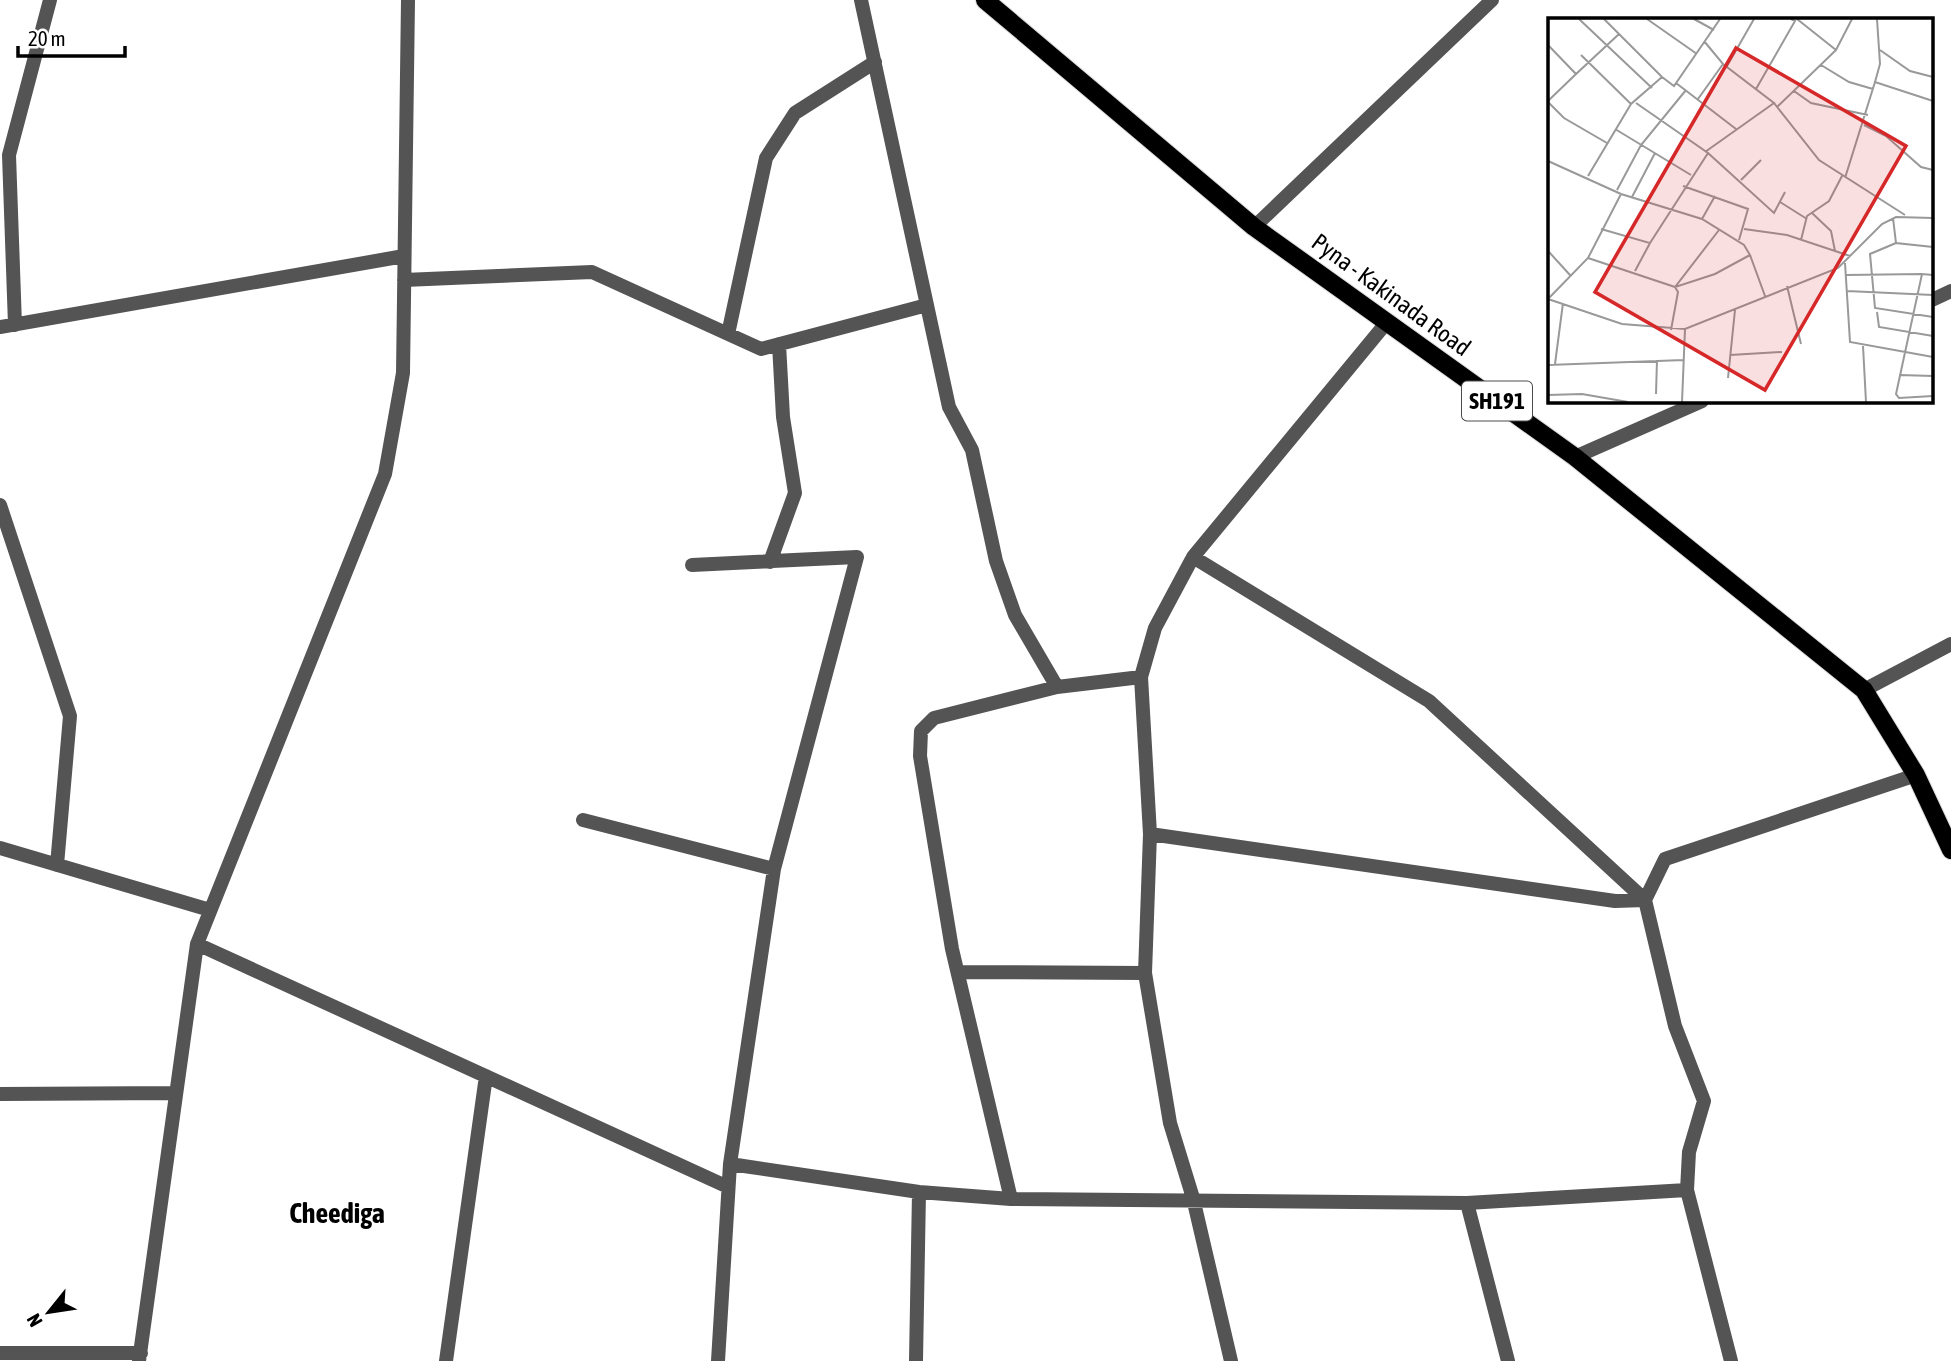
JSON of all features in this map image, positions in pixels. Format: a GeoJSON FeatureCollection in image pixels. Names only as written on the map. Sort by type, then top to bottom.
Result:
{"type":"FeatureCollection","features":[{"type":"Feature","properties":{"kind":"main road","name":"Pyna - Kakinada Road"},"geometry":{"type":"LineString","coordinates":[[985,0],[1254,227],[1575,457],[1864,690],[1916,775],[1951,850]]}},
{"type":"Feature","properties":{"kind":"street"},"geometry":{"type":"LineString","coordinates":[[15,325],[9,155],[50,0]]}},
{"type":"Feature","properties":{"kind":"street"},"geometry":{"type":"LineString","coordinates":[[0,1353],[140,1357],[197,944],[384,474],[403,373],[408,0]]}},
{"type":"Feature","properties":{"kind":"street"},"geometry":{"type":"LineString","coordinates":[[861,0],[949,407],[972,450],[996,561],[1015,615],[1057,687]]}},
{"type":"Feature","properties":{"kind":"street"},"geometry":{"type":"LineString","coordinates":[[1254,227],[1492,0]]}},
{"type":"Feature","properties":{"kind":"street"},"geometry":{"type":"LineString","coordinates":[[729,334],[766,158],[795,113],[875,62]]}},
{"type":"Feature","properties":{"kind":"street"},"geometry":{"type":"LineString","coordinates":[[0,327],[404,256]]}},
{"type":"Feature","properties":{"kind":"street"},"geometry":{"type":"LineString","coordinates":[[404,280],[592,272],[761,349],[926,304]]}},
{"type":"Feature","properties":{"kind":"street"},"geometry":{"type":"LineString","coordinates":[[1934,299],[1951,291]]}},
{"type":"Feature","properties":{"kind":"street"},"geometry":{"type":"LineString","coordinates":[[1231,1361],[1193,1198],[1170,1123],[1145,973],[1150,834],[1141,677],[1155,628],[1193,558],[1387,322]]}},
{"type":"Feature","properties":{"kind":"street"},"geometry":{"type":"LineString","coordinates":[[770,562],[795,493],[783,416],[779,344]]}},
{"type":"Feature","properties":{"kind":"street"},"geometry":{"type":"LineString","coordinates":[[1575,457],[1700,402]]}},
{"type":"Feature","properties":{"kind":"street"},"geometry":{"type":"LineString","coordinates":[[0,505],[70,716],[57,865]]}},
{"type":"Feature","properties":{"kind":"street"},"geometry":{"type":"LineString","coordinates":[[692,565],[857,557],[774,869],[730,1164],[719,1361]]}},
{"type":"Feature","properties":{"kind":"street"},"geometry":{"type":"LineString","coordinates":[[1193,558],[1429,701],[1645,900],[1675,1026],[1704,1101],[1689,1152],[1687,1190],[1731,1361]]}},
{"type":"Feature","properties":{"kind":"street"},"geometry":{"type":"LineString","coordinates":[[1864,690],[1951,644]]}},
{"type":"Feature","properties":{"kind":"street"},"geometry":{"type":"LineString","coordinates":[[1011,1199],[958,972],[920,756],[921,731],[934,718],[1057,687],[1141,677]]}},
{"type":"Feature","properties":{"kind":"street"},"geometry":{"type":"LineString","coordinates":[[1645,900],[1665,859],[1916,775]]}},
{"type":"Feature","properties":{"kind":"street"},"geometry":{"type":"LineString","coordinates":[[583,820],[774,869]]}},
{"type":"Feature","properties":{"kind":"street"},"geometry":{"type":"LineString","coordinates":[[1150,834],[1615,901],[1645,900]]}},
{"type":"Feature","properties":{"kind":"street"},"geometry":{"type":"LineString","coordinates":[[0,848],[210,910]]}},
{"type":"Feature","properties":{"kind":"street"},"geometry":{"type":"LineString","coordinates":[[197,944],[728,1187]]}},
{"type":"Feature","properties":{"kind":"street"},"geometry":{"type":"LineString","coordinates":[[958,972],[1145,973]]}},
{"type":"Feature","properties":{"kind":"street"},"geometry":{"type":"LineString","coordinates":[[446,1361],[486,1076]]}},
{"type":"Feature","properties":{"kind":"street"},"geometry":{"type":"LineString","coordinates":[[0,1094],[176,1093]]}},
{"type":"Feature","properties":{"kind":"street"},"geometry":{"type":"LineString","coordinates":[[730,1164],[919,1192],[1011,1199],[1193,1198],[1467,1203],[1687,1190]]}},
{"type":"Feature","properties":{"kind":"street"},"geometry":{"type":"LineString","coordinates":[[916,1361],[919,1192]]}},
{"type":"Feature","properties":{"kind":"street"},"geometry":{"type":"LineString","coordinates":[[1467,1203],[1508,1361]]}},
{"type":"Feature","properties":{"kind":"district","name":"Cheediga"},"geometry":{"type":"Point","coordinates":[337,1213]}}]}
